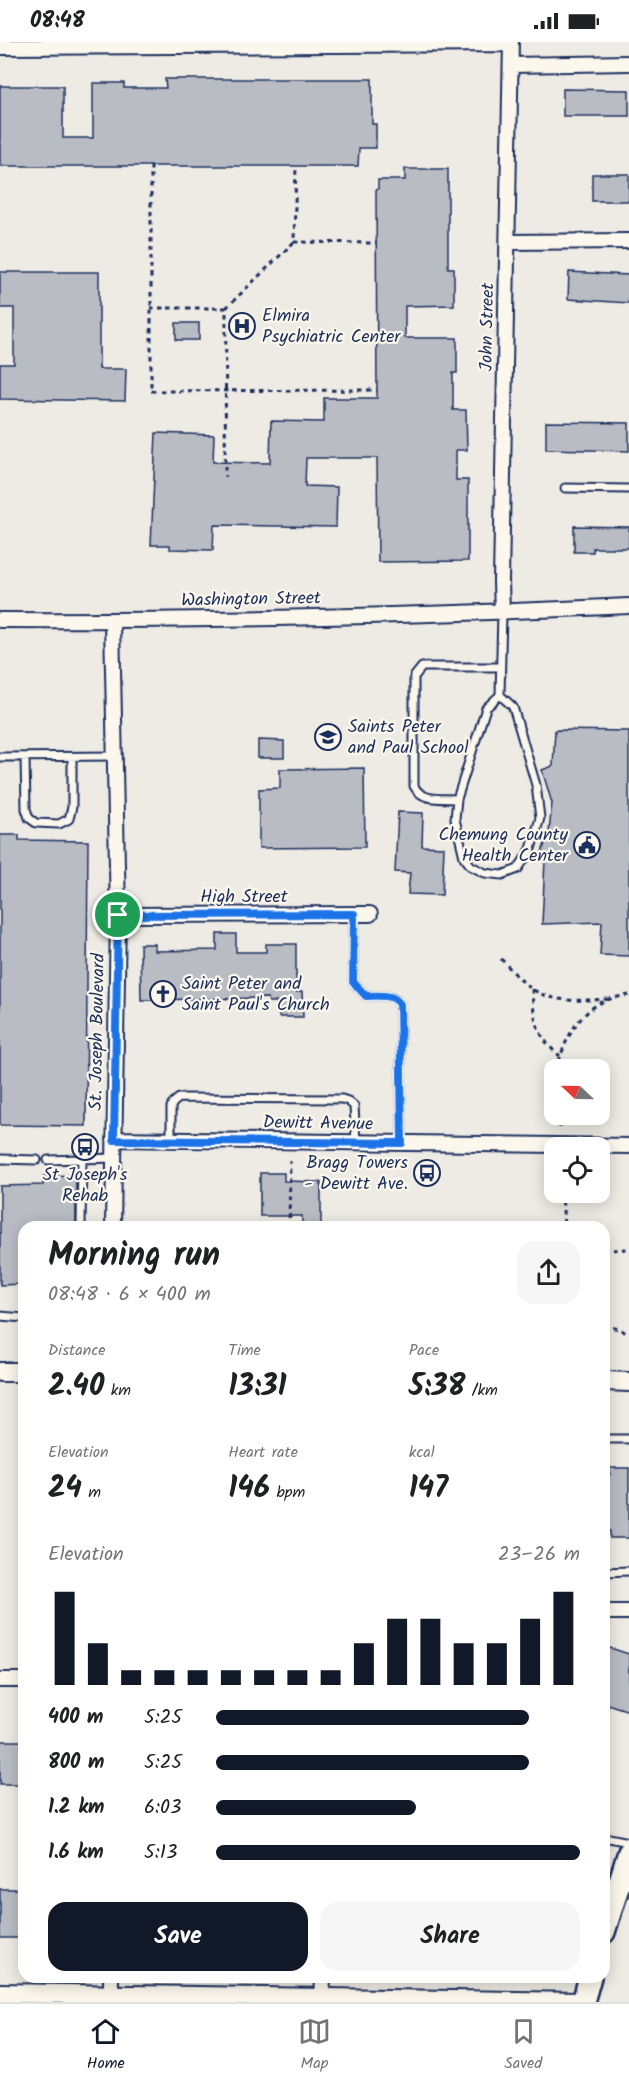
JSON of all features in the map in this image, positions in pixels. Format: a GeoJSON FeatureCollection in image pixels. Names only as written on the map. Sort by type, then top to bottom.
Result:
{"type":"FeatureCollection","features":[{"type":"Feature","properties":{"kind":"main road"},"geometry":{"type":"LineString","coordinates":[[610,1912],[629,1852]]}},
{"type":"Feature","properties":{"kind":"main road"},"geometry":{"type":"LineString","coordinates":[[583,2002],[588,1983]]}},
{"type":"Feature","properties":{"kind":"street"},"geometry":{"type":"LineString","coordinates":[[0,47],[113,44],[511,43]]}},
{"type":"Feature","properties":{"kind":"street","name":"John Street"},"geometry":{"type":"LineString","coordinates":[[502,612],[511,43]]}},
{"type":"Feature","properties":{"kind":"street"},"geometry":{"type":"LineString","coordinates":[[511,64],[629,63]]}},
{"type":"Feature","properties":{"kind":"street"},"geometry":{"type":"LineString","coordinates":[[508,242],[629,241]]}},
{"type":"Feature","properties":{"kind":"street","name":"Washington Street"},"geometry":{"type":"LineString","coordinates":[[0,620],[112,621],[502,612],[629,606]]}},
{"type":"Feature","properties":{"kind":"street","name":"St. Joseph Boulevard"},"geometry":{"type":"LineString","coordinates":[[112,621],[118,915],[114,1221]]}},
{"type":"Feature","properties":{"kind":"street","name":"High Street"},"geometry":{"type":"LineString","coordinates":[[118,915],[370,914]]}},
{"type":"Feature","properties":{"kind":"street","name":"Dewitt Avenue"},"geometry":{"type":"LineString","coordinates":[[114,1140],[629,1146]]}},
{"type":"Feature","properties":{"kind":"street"},"geometry":{"type":"LineString","coordinates":[[0,1372],[18,1372]]}},
{"type":"Feature","properties":{"kind":"street"},"geometry":{"type":"LineString","coordinates":[[610,1381],[629,1382]]}},
{"type":"Feature","properties":{"kind":"street"},"geometry":{"type":"LineString","coordinates":[[610,1612],[629,1612]]}},
{"type":"Feature","properties":{"kind":"street"},"geometry":{"type":"LineString","coordinates":[[0,1680],[18,1680]]}},
{"type":"Feature","properties":{"kind":"street"},"geometry":{"type":"LineString","coordinates":[[322,1983],[322,2000]]}},
{"type":"Feature","properties":{"kind":"street"},"geometry":{"type":"LineString","coordinates":[[0,1993],[111,1991],[322,2000],[583,2002]]}},
{"type":"Feature","properties":{"kind":"lane"},"geometry":{"type":"LineString","coordinates":[[565,488],[629,489]]}},
{"type":"Feature","properties":{"kind":"lane"},"geometry":{"type":"LineString","coordinates":[[500,695],[513,707],[536,784],[540,818],[531,849],[518,869],[502,875],[485,873],[471,866],[464,856],[455,819],[457,799],[486,708],[500,695],[502,612]]}},
{"type":"Feature","properties":{"kind":"lane"},"geometry":{"type":"LineString","coordinates":[[457,799],[423,797],[417,793],[414,786],[414,677],[422,667],[500,667]]}},
{"type":"Feature","properties":{"kind":"lane"},"geometry":{"type":"LineString","coordinates":[[0,758],[114,756]]}},
{"type":"Feature","properties":{"kind":"lane"},"geometry":{"type":"LineString","coordinates":[[25,757],[26,809],[29,818],[36,823],[59,824],[69,819],[72,807],[72,757]]}},
{"type":"Feature","properties":{"kind":"lane"},"geometry":{"type":"LineString","coordinates":[[354,914],[353,982],[366,996],[389,996],[396,998],[400,1004],[402,1143]]}},
{"type":"Feature","properties":{"kind":"lane"},"geometry":{"type":"LineString","coordinates":[[171,1140],[171,1107],[173,1102],[179,1098],[342,1099],[354,1106],[356,1142]]}},
{"type":"Feature","properties":{"kind":"lane"},"geometry":{"type":"LineString","coordinates":[[48,1160],[114,1158]]}},
{"type":"Feature","properties":{"kind":"lane"},"geometry":{"type":"LineString","coordinates":[[0,1159],[37,1160]]}},
{"type":"Feature","properties":{"kind":"lane"},"geometry":{"type":"LineString","coordinates":[[81,1221],[82,1159]]}},
{"type":"Feature","properties":{"kind":"lane"},"geometry":{"type":"LineString","coordinates":[[0,1316],[18,1318]]}},
{"type":"Feature","properties":{"kind":"lane"},"geometry":{"type":"LineString","coordinates":[[610,1439],[629,1439]]}},
{"type":"Feature","properties":{"kind":"lane"},"geometry":{"type":"LineString","coordinates":[[610,1572],[629,1571]]}},
{"type":"Feature","properties":{"kind":"lane"},"geometry":{"type":"LineString","coordinates":[[610,1839],[629,1842]]}},
{"type":"Feature","properties":{"kind":"path"},"geometry":{"type":"LineString","coordinates":[[151,166],[151,391],[377,390]]}},
{"type":"Feature","properties":{"kind":"path"},"geometry":{"type":"LineString","coordinates":[[150,308],[226,308],[294,242],[296,166]]}},
{"type":"Feature","properties":{"kind":"path"},"geometry":{"type":"LineString","coordinates":[[294,242],[376,243]]}},
{"type":"Feature","properties":{"kind":"path"},"geometry":{"type":"LineString","coordinates":[[225,477],[226,308]]}},
{"type":"Feature","properties":{"kind":"path"},"geometry":{"type":"LineString","coordinates":[[501,959],[531,989],[550,998],[608,999],[629,995]]}},
{"type":"Feature","properties":{"kind":"path"},"geometry":{"type":"LineString","coordinates":[[531,989],[532,1012],[541,1034],[548,1047],[560,1056]]}},
{"type":"Feature","properties":{"kind":"path"},"geometry":{"type":"LineString","coordinates":[[559,1059],[570,1033],[589,1011],[608,999]]}},
{"type":"Feature","properties":{"kind":"path"},"geometry":{"type":"LineString","coordinates":[[289,1221],[290,1161]]}},
{"type":"Feature","properties":{"kind":"path"},"geometry":{"type":"LineString","coordinates":[[563,1203],[564,1221]]}},
{"type":"Feature","properties":{"kind":"path"},"geometry":{"type":"LineString","coordinates":[[610,1250],[629,1249]]}},
{"type":"Feature","properties":{"kind":"path"},"geometry":{"type":"LineString","coordinates":[[610,1327],[620,1329],[629,1335]]}},
{"type":"Feature","properties":{"kind":"building"},"geometry":{"type":"Polygon","coordinates":[[[165,79],[372,79],[372,124],[376,124],[376,148],[359,148],[358,166],[0,166],[0,86],[63,86],[63,138],[93,138],[93,83],[124,83],[124,88],[166,88],[165,79]]]}},
{"type":"Feature","properties":{"kind":"building"},"geometry":{"type":"Polygon","coordinates":[[[563,89],[629,90],[629,116],[563,116],[563,89]]]}},
{"type":"Feature","properties":{"kind":"building"},"geometry":{"type":"Polygon","coordinates":[[[405,169],[448,169],[448,268],[454,268],[454,305],[405,306],[405,338],[457,338],[457,373],[453,373],[453,410],[466,410],[467,450],[456,450],[456,480],[468,480],[468,561],[378,562],[377,458],[306,458],[305,486],[337,487],[336,527],[214,525],[213,550],[170,549],[170,545],[151,545],[156,433],[214,435],[213,462],[270,463],[271,421],[324,422],[324,398],[377,398],[376,190],[378,180],[405,180],[405,169]]]}},
{"type":"Feature","properties":{"kind":"building"},"geometry":{"type":"Polygon","coordinates":[[[592,174],[629,174],[629,201],[592,201],[592,174]]]}},
{"type":"Feature","properties":{"kind":"building"},"geometry":{"type":"Polygon","coordinates":[[[0,272],[99,272],[99,369],[126,369],[125,401],[0,399],[0,364],[14,364],[14,308],[0,308],[0,272]]]}},
{"type":"Feature","properties":{"kind":"building"},"geometry":{"type":"Polygon","coordinates":[[[569,272],[629,275],[629,303],[568,299],[569,272]]]}},
{"type":"Feature","properties":{"kind":"building"},"geometry":{"type":"Polygon","coordinates":[[[176,323],[199,323],[199,340],[176,340],[176,323]]]}},
{"type":"Feature","properties":{"kind":"building"},"geometry":{"type":"Polygon","coordinates":[[[546,422],[629,423],[629,451],[546,449],[546,422]]]}},
{"type":"Feature","properties":{"kind":"building"},"geometry":{"type":"Polygon","coordinates":[[[574,526],[629,527],[629,548],[593,548],[593,552],[574,552],[574,526]]]}},
{"type":"Feature","properties":{"kind":"building","name":"Chemung County Health Center"},"geometry":{"type":"Polygon","coordinates":[[[555,730],[629,731],[629,956],[600,955],[602,922],[542,924],[545,860],[540,858],[549,832],[552,803],[542,770],[553,766],[555,730]]]}},
{"type":"Feature","properties":{"kind":"building"},"geometry":{"type":"Polygon","coordinates":[[[258,740],[284,741],[284,758],[258,758],[258,740]]]}},
{"type":"Feature","properties":{"kind":"building"},"geometry":{"type":"Polygon","coordinates":[[[364,768],[365,847],[259,848],[259,789],[280,788],[280,769],[364,768]]]}},
{"type":"Feature","properties":{"kind":"building"},"geometry":{"type":"Polygon","coordinates":[[[398,812],[423,813],[422,846],[444,847],[442,895],[408,894],[410,873],[395,872],[398,812]]]}},
{"type":"Feature","properties":{"kind":"building"},"geometry":{"type":"Polygon","coordinates":[[[0,835],[19,835],[19,840],[88,841],[86,1126],[0,1125],[0,835]]]}},
{"type":"Feature","properties":{"kind":"building"},"geometry":{"type":"Polygon","coordinates":[[[217,934],[236,934],[236,952],[266,952],[266,944],[296,944],[296,992],[302,992],[303,1017],[279,1017],[279,1002],[269,1002],[268,998],[141,1000],[140,944],[155,944],[155,951],[217,950],[217,934]]]}},
{"type":"Feature","properties":{"kind":"building"},"geometry":{"type":"Polygon","coordinates":[[[260,1173],[284,1173],[284,1181],[321,1182],[321,1221],[302,1221],[302,1216],[260,1216],[260,1173]]]}},
{"type":"Feature","properties":{"kind":"building"},"geometry":{"type":"Polygon","coordinates":[[[76,1175],[76,1221],[18,1221],[18,1284],[0,1285],[0,1186],[43,1185],[43,1176],[76,1175]]]}},
{"type":"Feature","properties":{"kind":"building"},"geometry":{"type":"Polygon","coordinates":[[[610,1468],[629,1468],[629,1538],[610,1538],[610,1468]]]}},
{"type":"Feature","properties":{"kind":"building"},"geometry":{"type":"Polygon","coordinates":[[[610,1648],[629,1654],[629,1711],[610,1705],[610,1648]]]}},
{"type":"Feature","properties":{"kind":"building"},"geometry":{"type":"Polygon","coordinates":[[[0,1741],[18,1741],[18,1784],[0,1784],[0,1741]]]}},
{"type":"Feature","properties":{"kind":"building"},"geometry":{"type":"Polygon","coordinates":[[[0,1889],[18,1889],[18,1938],[0,1938],[0,1889]]]}},
{"type":"Feature","properties":{"kind":"place","name":"Elmira Psychiatric Center"},"geometry":{"type":"Point","coordinates":[242,326]}},
{"type":"Feature","properties":{"kind":"place","name":"Saints Peter and Paul School"},"geometry":{"type":"Point","coordinates":[328,737]}},
{"type":"Feature","properties":{"kind":"place","name":"Chemung County Health Center"},"geometry":{"type":"Point","coordinates":[587,845]}},
{"type":"Feature","properties":{"kind":"place","name":"Saint Peter and Saint Paul's Church"},"geometry":{"type":"Point","coordinates":[163,994]}},
{"type":"Feature","properties":{"kind":"place","name":"St Joseph's Rehab"},"geometry":{"type":"Point","coordinates":[85,1147]}},
{"type":"Feature","properties":{"kind":"place","name":"Bragg Towers - Dewitt Ave."},"geometry":{"type":"Point","coordinates":[427,1173]}},
{"type":"Feature","properties":{"kind":"route"},"geometry":{"type":"LineString","coordinates":[[354,914],[353,982],[366,996],[389,996],[396,998],[400,1004],[402,1143],[114,1140],[118,915],[354,914]]}}]}
